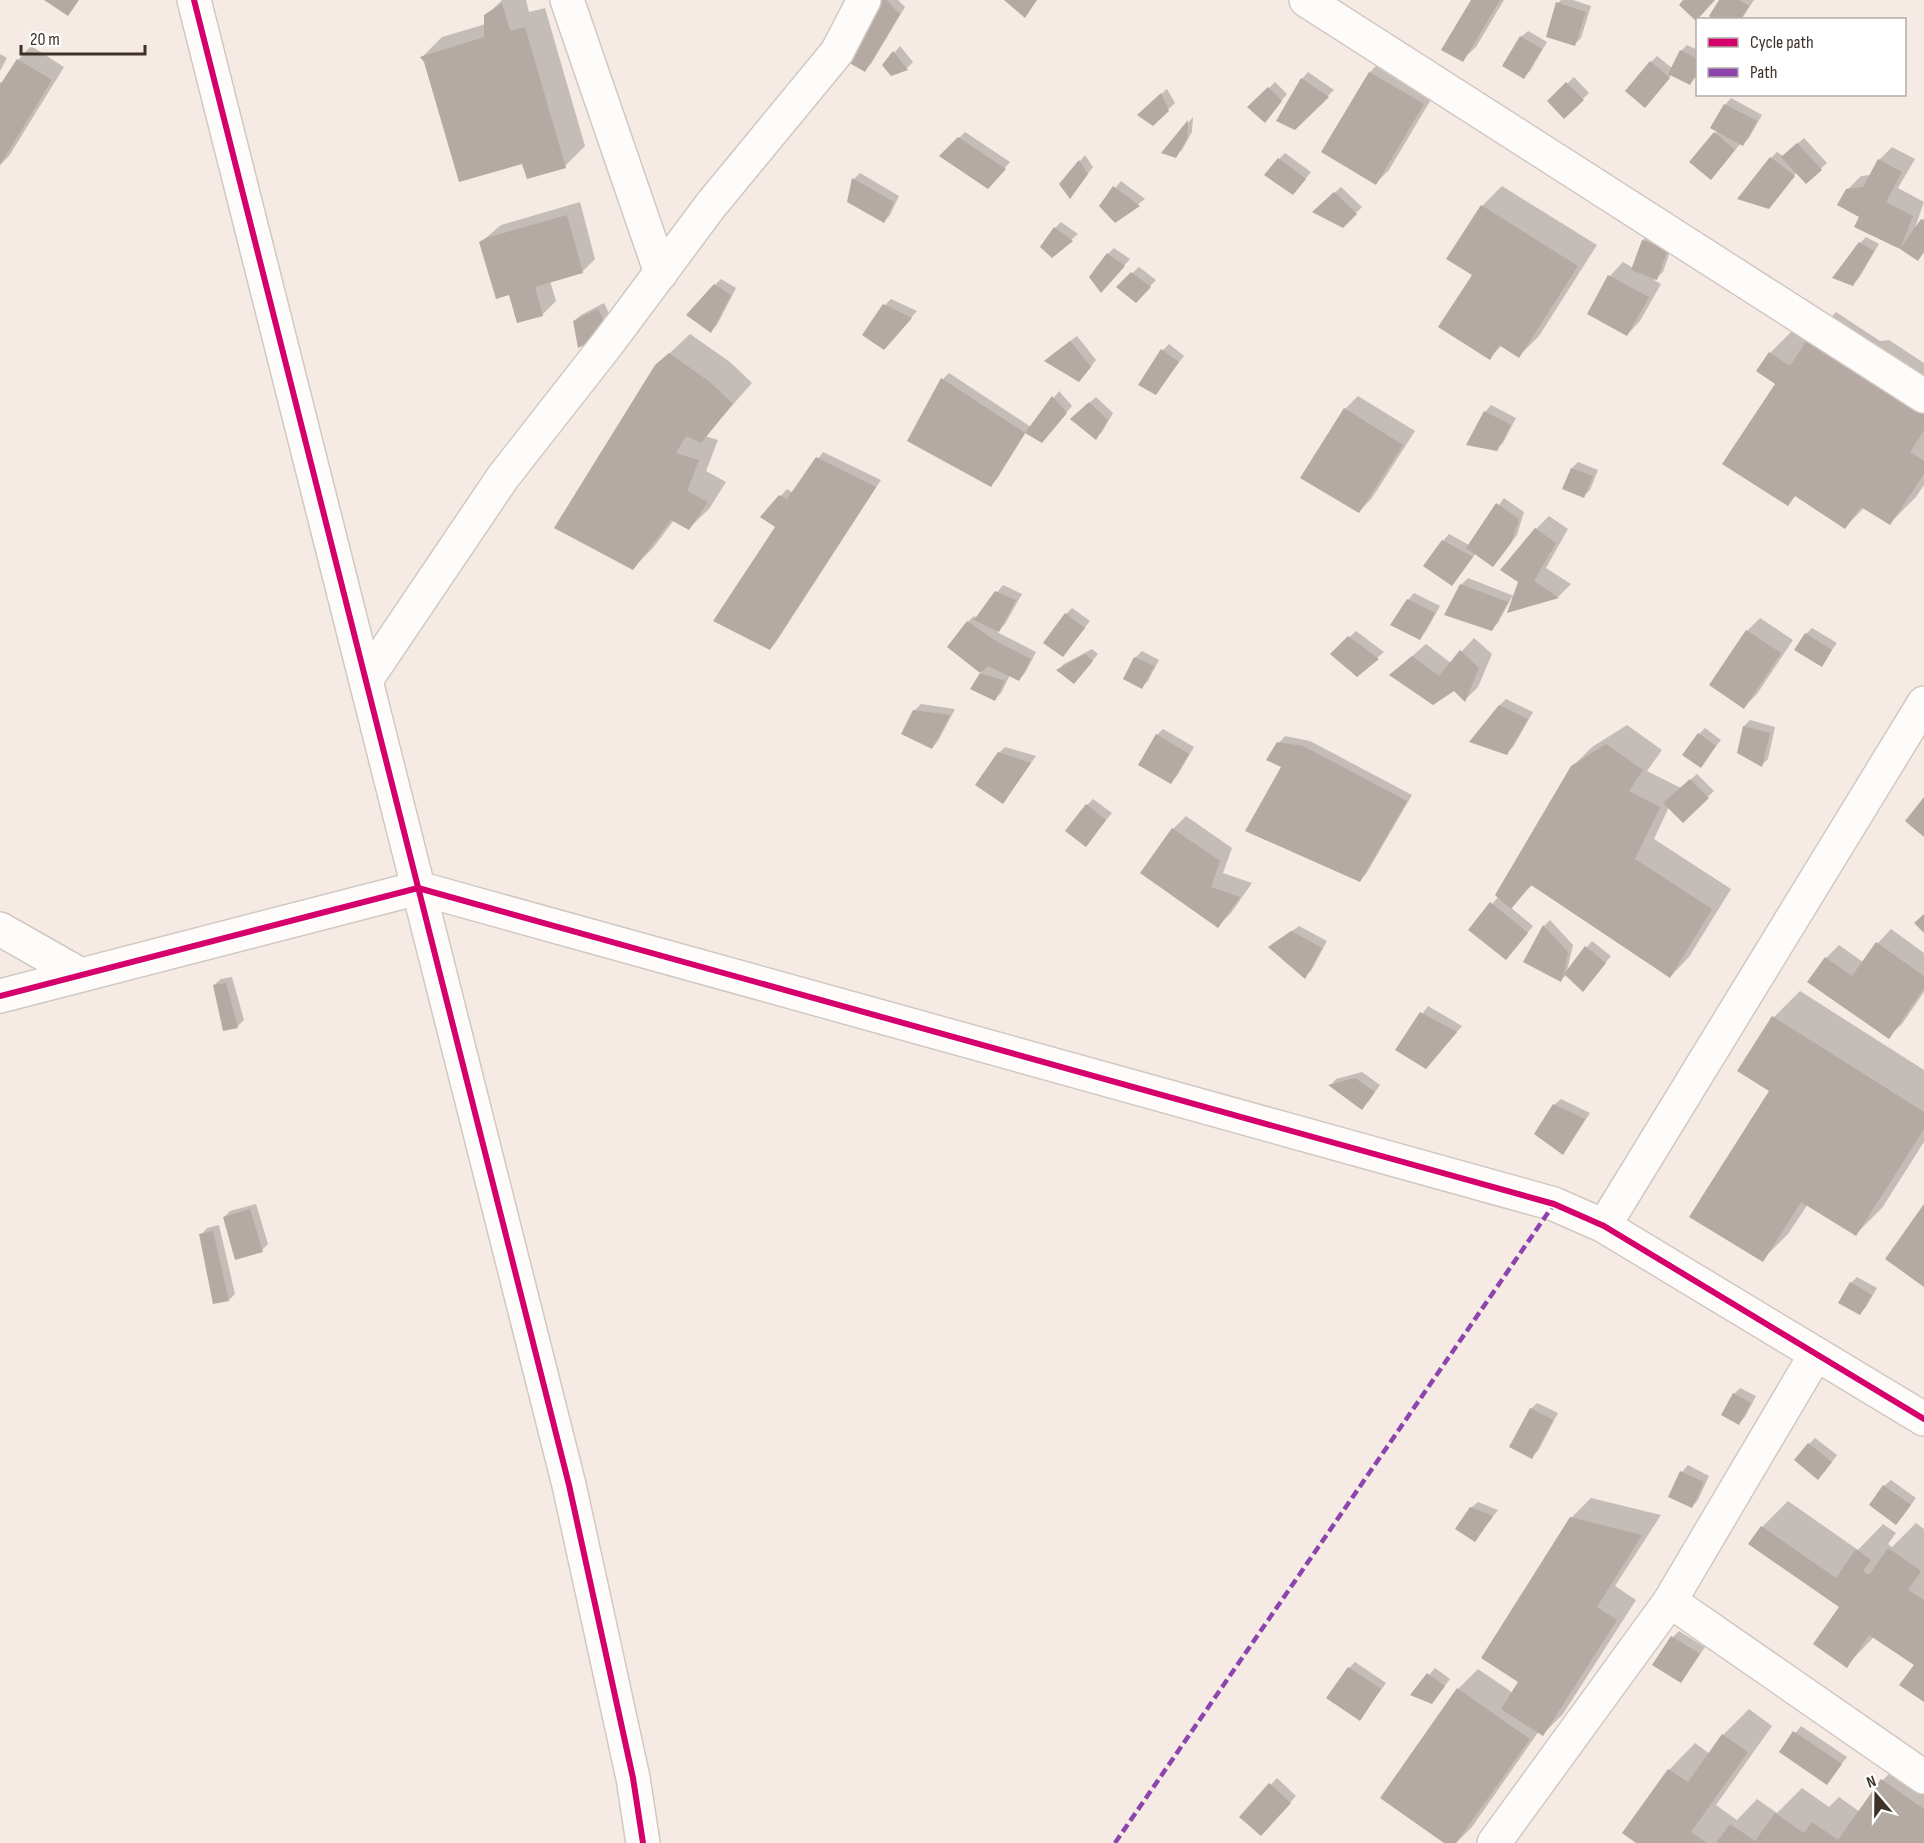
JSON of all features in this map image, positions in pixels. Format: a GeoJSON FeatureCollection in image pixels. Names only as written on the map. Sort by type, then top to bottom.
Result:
{"type":"FeatureCollection","features":[{"type":"Feature","properties":{"kind":"street"},"geometry":{"type":"LineString","coordinates":[[194,0],[569,1485],[633,1778],[643,1843]]}},
{"type":"Feature","properties":{"kind":"street"},"geometry":{"type":"LineString","coordinates":[[567,0],[661,273]]}},
{"type":"Feature","properties":{"kind":"street"},"geometry":{"type":"LineString","coordinates":[[366,680],[503,477],[711,205],[837,52],[864,0]]}},
{"type":"Feature","properties":{"kind":"street"},"geometry":{"type":"LineString","coordinates":[[1306,0],[1924,396]]}},
{"type":"Feature","properties":{"kind":"street"},"geometry":{"type":"LineString","coordinates":[[1604,1226],[1924,703]]}},
{"type":"Feature","properties":{"kind":"street"},"geometry":{"type":"LineString","coordinates":[[0,996],[418,888],[1554,1204],[1604,1226],[1924,1419]]}},
{"type":"Feature","properties":{"kind":"street"},"geometry":{"type":"LineString","coordinates":[[0,929],[79,975]]}},
{"type":"Feature","properties":{"kind":"street"},"geometry":{"type":"LineString","coordinates":[[1494,1843],[1670,1601],[1816,1354]]}},
{"type":"Feature","properties":{"kind":"street"},"geometry":{"type":"LineString","coordinates":[[1670,1601],[1924,1777]]}},
{"type":"Feature","properties":{"kind":"building"},"geometry":{"type":"Polygon","coordinates":[[[44,0],[79,0],[68,16],[44,0]]]}},
{"type":"Feature","properties":{"kind":"building"},"geometry":{"type":"Polygon","coordinates":[[[881,0],[886,0],[900,14],[865,72],[846,61],[853,58],[881,0]]]}},
{"type":"Feature","properties":{"kind":"building"},"geometry":{"type":"Polygon","coordinates":[[[1004,0],[1037,0],[1025,18],[1004,0]]]}},
{"type":"Feature","properties":{"kind":"building"},"geometry":{"type":"Polygon","coordinates":[[[1471,0],[1500,0],[1463,62],[1441,50],[1471,0]]]}},
{"type":"Feature","properties":{"kind":"building"},"geometry":{"type":"Polygon","coordinates":[[[1683,0],[1715,0],[1699,18],[1696,18],[1696,21],[1679,5],[1683,0]]]}},
{"type":"Feature","properties":{"kind":"building"},"geometry":{"type":"Polygon","coordinates":[[[1719,0],[1739,0],[1749,6],[1741,18],[1712,18],[1709,16],[1719,0]]]}},
{"type":"Feature","properties":{"kind":"building"},"geometry":{"type":"Polygon","coordinates":[[[1556,2],[1586,12],[1575,46],[1546,37],[1556,2]]]}},
{"type":"Feature","properties":{"kind":"building"},"geometry":{"type":"Polygon","coordinates":[[[502,3],[510,31],[525,27],[566,168],[527,179],[522,164],[459,182],[424,62],[420,57],[484,37],[484,15],[502,3]]]}},
{"type":"Feature","properties":{"kind":"building"},"geometry":{"type":"Polygon","coordinates":[[[1520,36],[1542,49],[1524,79],[1502,66],[1520,36]]]}},
{"type":"Feature","properties":{"kind":"building"},"geometry":{"type":"Polygon","coordinates":[[[1680,50],[1696,58],[1696,74],[1690,85],[1668,74],[1680,50]]]}},
{"type":"Feature","properties":{"kind":"building"},"geometry":{"type":"Polygon","coordinates":[[[893,51],[908,70],[891,76],[882,65],[893,51]]]}},
{"type":"Feature","properties":{"kind":"building"},"geometry":{"type":"Polygon","coordinates":[[[17,59],[52,80],[0,165],[0,85],[17,59]]]}},
{"type":"Feature","properties":{"kind":"building"},"geometry":{"type":"Polygon","coordinates":[[[1650,61],[1670,78],[1645,108],[1625,91],[1650,61]]]}},
{"type":"Feature","properties":{"kind":"building"},"geometry":{"type":"Polygon","coordinates":[[[1369,72],[1424,104],[1376,185],[1321,152],[1369,72]]]}},
{"type":"Feature","properties":{"kind":"building"},"geometry":{"type":"Polygon","coordinates":[[[1301,78],[1329,97],[1295,130],[1276,121],[1301,78]]]}},
{"type":"Feature","properties":{"kind":"building"},"geometry":{"type":"Polygon","coordinates":[[[1566,82],[1584,100],[1564,119],[1547,101],[1566,82]]]}},
{"type":"Feature","properties":{"kind":"building"},"geometry":{"type":"Polygon","coordinates":[[[1268,87],[1282,101],[1265,123],[1247,107],[1268,87]]]}},
{"type":"Feature","properties":{"kind":"building"},"geometry":{"type":"Polygon","coordinates":[[[1161,93],[1169,111],[1153,126],[1137,115],[1161,93]]]}},
{"type":"Feature","properties":{"kind":"building"},"geometry":{"type":"Polygon","coordinates":[[[1724,104],[1757,121],[1743,146],[1710,128],[1724,104]]]}},
{"type":"Feature","properties":{"kind":"building"},"geometry":{"type":"Polygon","coordinates":[[[1188,120],[1187,139],[1176,158],[1161,153],[1188,120]]]}},
{"type":"Feature","properties":{"kind":"building"},"geometry":{"type":"Polygon","coordinates":[[[1714,132],[1735,150],[1711,180],[1689,162],[1714,132]]]}},
{"type":"Feature","properties":{"kind":"building"},"geometry":{"type":"Polygon","coordinates":[[[958,137],[1006,169],[988,189],[939,156],[958,137]]]}},
{"type":"Feature","properties":{"kind":"building"},"geometry":{"type":"Polygon","coordinates":[[[1797,143],[1822,170],[1806,184],[1781,157],[1797,143]]]}},
{"type":"Feature","properties":{"kind":"building"},"geometry":{"type":"Polygon","coordinates":[[[1770,157],[1795,176],[1769,209],[1737,199],[1770,157]]]}},
{"type":"Feature","properties":{"kind":"building"},"geometry":{"type":"Polygon","coordinates":[[[1278,158],[1306,179],[1293,195],[1264,175],[1278,158]]]}},
{"type":"Feature","properties":{"kind":"building"},"geometry":{"type":"Polygon","coordinates":[[[1878,159],[1902,172],[1886,202],[1913,216],[1900,249],[1854,227],[1859,217],[1837,205],[1846,189],[1863,187],[1878,159]]]}},
{"type":"Feature","properties":{"kind":"building"},"geometry":{"type":"Polygon","coordinates":[[[1079,160],[1088,174],[1070,199],[1059,184],[1079,160]]]}},
{"type":"Feature","properties":{"kind":"building"},"geometry":{"type":"Polygon","coordinates":[[[852,178],[894,202],[884,223],[847,202],[852,178]]]}},
{"type":"Feature","properties":{"kind":"building"},"geometry":{"type":"Polygon","coordinates":[[[1113,186],[1140,206],[1115,223],[1099,206],[1113,186]]]}},
{"type":"Feature","properties":{"kind":"building"},"geometry":{"type":"Polygon","coordinates":[[[1334,192],[1357,214],[1343,228],[1312,212],[1334,192]]]}},
{"type":"Feature","properties":{"kind":"building"},"geometry":{"type":"Polygon","coordinates":[[[1481,205],[1578,266],[1519,358],[1499,345],[1490,360],[1438,327],[1472,275],[1446,259],[1481,205]]]}},
{"type":"Feature","properties":{"kind":"building"},"geometry":{"type":"Polygon","coordinates":[[[567,215],[583,273],[535,287],[543,316],[517,323],[509,295],[496,299],[479,242],[567,215]]]}},
{"type":"Feature","properties":{"kind":"building"},"geometry":{"type":"Polygon","coordinates":[[[1921,219],[1924,221],[1924,252],[1918,261],[1900,249],[1921,219]]]}},
{"type":"Feature","properties":{"kind":"building"},"geometry":{"type":"Polygon","coordinates":[[[1054,227],[1073,241],[1052,258],[1040,247],[1054,227]]]}},
{"type":"Feature","properties":{"kind":"building"},"geometry":{"type":"Polygon","coordinates":[[[1642,240],[1668,249],[1657,280],[1631,270],[1642,240]]]}},
{"type":"Feature","properties":{"kind":"building"},"geometry":{"type":"Polygon","coordinates":[[[1859,242],[1874,251],[1853,286],[1832,278],[1859,242]]]}},
{"type":"Feature","properties":{"kind":"building"},"geometry":{"type":"Polygon","coordinates":[[[1107,253],[1125,266],[1101,293],[1089,277],[1107,253]]]}},
{"type":"Feature","properties":{"kind":"building"},"geometry":{"type":"Polygon","coordinates":[[[1131,272],[1151,287],[1136,303],[1116,287],[1131,272]]]}},
{"type":"Feature","properties":{"kind":"building"},"geometry":{"type":"Polygon","coordinates":[[[1608,275],[1649,297],[1627,336],[1587,314],[1608,275]]]}},
{"type":"Feature","properties":{"kind":"building"},"geometry":{"type":"Polygon","coordinates":[[[714,284],[731,295],[711,333],[686,315],[714,284]]]}},
{"type":"Feature","properties":{"kind":"building"},"geometry":{"type":"Polygon","coordinates":[[[883,304],[912,318],[884,350],[862,335],[883,304]]]}},
{"type":"Feature","properties":{"kind":"building"},"geometry":{"type":"Polygon","coordinates":[[[598,309],[610,333],[578,348],[573,321],[598,309]]]}},
{"type":"Feature","properties":{"kind":"building"},"geometry":{"type":"Polygon","coordinates":[[[1809,337],[1924,406],[1924,430],[1910,452],[1924,461],[1924,474],[1890,525],[1861,507],[1845,529],[1795,496],[1788,506],[1722,464],[1775,384],[1756,371],[1769,352],[1790,366],[1809,337]]]}},
{"type":"Feature","properties":{"kind":"building"},"geometry":{"type":"Polygon","coordinates":[[[1070,341],[1091,367],[1079,382],[1044,361],[1070,341]]]}},
{"type":"Feature","properties":{"kind":"building"},"geometry":{"type":"Polygon","coordinates":[[[1161,349],[1179,362],[1156,395],[1138,385],[1161,349]]]}},
{"type":"Feature","properties":{"kind":"building"},"geometry":{"type":"Polygon","coordinates":[[[669,353],[710,382],[733,404],[701,443],[686,436],[676,453],[699,460],[687,491],[708,502],[689,530],[671,520],[633,570],[554,528],[655,365],[669,353]]]}},
{"type":"Feature","properties":{"kind":"building"},"geometry":{"type":"Polygon","coordinates":[[[941,378],[1025,433],[991,487],[907,441],[941,378]]]}},
{"type":"Feature","properties":{"kind":"building"},"geometry":{"type":"Polygon","coordinates":[[[1052,396],[1067,413],[1042,443],[1025,433],[1052,396]]]}},
{"type":"Feature","properties":{"kind":"building"},"geometry":{"type":"Polygon","coordinates":[[[1089,402],[1108,420],[1096,440],[1070,419],[1089,402]]]}},
{"type":"Feature","properties":{"kind":"building"},"geometry":{"type":"Polygon","coordinates":[[[1344,408],[1403,445],[1359,513],[1300,478],[1344,408]]]}},
{"type":"Feature","properties":{"kind":"building"},"geometry":{"type":"Polygon","coordinates":[[[1484,411],[1511,425],[1497,451],[1466,445],[1484,411]]]}},
{"type":"Feature","properties":{"kind":"building"},"geometry":{"type":"Polygon","coordinates":[[[816,457],[876,487],[770,650],[713,621],[775,527],[760,517],[779,495],[787,499],[816,457]]]}},
{"type":"Feature","properties":{"kind":"building"},"geometry":{"type":"Polygon","coordinates":[[[1571,468],[1593,476],[1584,498],[1562,489],[1571,468]]]}},
{"type":"Feature","properties":{"kind":"building"},"geometry":{"type":"Polygon","coordinates":[[[1496,503],[1519,519],[1511,543],[1493,567],[1466,548],[1496,503]]]}},
{"type":"Feature","properties":{"kind":"building"},"geometry":{"type":"Polygon","coordinates":[[[1535,528],[1556,543],[1534,581],[1559,598],[1507,613],[1518,582],[1500,570],[1535,528]]]}},
{"type":"Feature","properties":{"kind":"building"},"geometry":{"type":"Polygon","coordinates":[[[1442,540],[1473,557],[1452,586],[1423,566],[1442,540]]]}},
{"type":"Feature","properties":{"kind":"building"},"geometry":{"type":"Polygon","coordinates":[[[1460,584],[1508,602],[1492,631],[1444,615],[1460,584]]]}},
{"type":"Feature","properties":{"kind":"building"},"geometry":{"type":"Polygon","coordinates":[[[995,591],[1016,600],[999,632],[974,620],[995,591]]]}},
{"type":"Feature","properties":{"kind":"building"},"geometry":{"type":"Polygon","coordinates":[[[1407,599],[1435,613],[1420,640],[1390,625],[1407,599]]]}},
{"type":"Feature","properties":{"kind":"building"},"geometry":{"type":"Polygon","coordinates":[[[1065,613],[1085,628],[1063,657],[1043,643],[1065,613]]]}},
{"type":"Feature","properties":{"kind":"building"},"geometry":{"type":"Polygon","coordinates":[[[967,621],[999,643],[1031,659],[1019,681],[988,666],[980,673],[947,647],[967,621]]]}},
{"type":"Feature","properties":{"kind":"building"},"geometry":{"type":"Polygon","coordinates":[[[1746,630],[1781,653],[1744,709],[1709,685],[1746,630]]]}},
{"type":"Feature","properties":{"kind":"building"},"geometry":{"type":"Polygon","coordinates":[[[1805,633],[1832,650],[1822,667],[1794,650],[1805,633]]]}},
{"type":"Feature","properties":{"kind":"building"},"geometry":{"type":"Polygon","coordinates":[[[1348,636],[1379,659],[1357,677],[1330,654],[1348,636]]]}},
{"type":"Feature","properties":{"kind":"building"},"geometry":{"type":"Polygon","coordinates":[[[1460,650],[1479,668],[1465,702],[1454,691],[1433,705],[1389,675],[1412,656],[1439,676],[1460,650]]]}},
{"type":"Feature","properties":{"kind":"building"},"geometry":{"type":"Polygon","coordinates":[[[1085,654],[1093,661],[1074,684],[1056,670],[1085,654]]]}},
{"type":"Feature","properties":{"kind":"building"},"geometry":{"type":"Polygon","coordinates":[[[1134,657],[1154,666],[1142,689],[1123,679],[1134,657]]]}},
{"type":"Feature","properties":{"kind":"building"},"geometry":{"type":"Polygon","coordinates":[[[980,673],[1005,681],[995,701],[970,689],[980,673]]]}},
{"type":"Feature","properties":{"kind":"building"},"geometry":{"type":"Polygon","coordinates":[[[1499,705],[1528,719],[1507,755],[1469,742],[1499,705]]]}},
{"type":"Feature","properties":{"kind":"building"},"geometry":{"type":"Polygon","coordinates":[[[913,710],[950,715],[932,749],[901,734],[913,710]]]}},
{"type":"Feature","properties":{"kind":"building"},"geometry":{"type":"Polygon","coordinates":[[[1743,726],[1770,733],[1762,767],[1737,753],[1743,726]]]}},
{"type":"Feature","properties":{"kind":"building"},"geometry":{"type":"Polygon","coordinates":[[[1698,733],[1716,746],[1701,768],[1682,755],[1698,733]]]}},
{"type":"Feature","properties":{"kind":"building"},"geometry":{"type":"Polygon","coordinates":[[[1156,734],[1189,754],[1171,784],[1138,765],[1156,734]]]}},
{"type":"Feature","properties":{"kind":"building"},"geometry":{"type":"Polygon","coordinates":[[[1277,742],[1303,746],[1407,801],[1360,882],[1245,831],[1281,767],[1266,760],[1277,742]]]}},
{"type":"Feature","properties":{"kind":"building"},"geometry":{"type":"Polygon","coordinates":[[[1606,744],[1643,770],[1629,791],[1660,807],[1635,859],[1712,909],[1670,978],[1531,885],[1511,909],[1495,895],[1571,766],[1606,744]]]}},
{"type":"Feature","properties":{"kind":"building"},"geometry":{"type":"Polygon","coordinates":[[[998,752],[1031,763],[1003,804],[975,785],[998,752]]]}},
{"type":"Feature","properties":{"kind":"building"},"geometry":{"type":"Polygon","coordinates":[[[1690,779],[1709,798],[1683,823],[1663,803],[1690,779]]]}},
{"type":"Feature","properties":{"kind":"building"},"geometry":{"type":"Polygon","coordinates":[[[1924,797],[1924,837],[1905,821],[1924,797]]]}},
{"type":"Feature","properties":{"kind":"building"},"geometry":{"type":"Polygon","coordinates":[[[1086,804],[1106,820],[1086,847],[1065,831],[1086,804]]]}},
{"type":"Feature","properties":{"kind":"building"},"geometry":{"type":"Polygon","coordinates":[[[1172,828],[1220,861],[1211,887],[1240,897],[1218,928],[1140,873],[1172,828]]]}},
{"type":"Feature","properties":{"kind":"building"},"geometry":{"type":"Polygon","coordinates":[[[1490,902],[1528,933],[1506,960],[1468,930],[1490,902]]]}},
{"type":"Feature","properties":{"kind":"building"},"geometry":{"type":"Polygon","coordinates":[[[1924,914],[1924,933],[1914,923],[1924,914]]]}},
{"type":"Feature","properties":{"kind":"building"},"geometry":{"type":"Polygon","coordinates":[[[1543,925],[1568,952],[1561,982],[1523,962],[1543,925]]]}},
{"type":"Feature","properties":{"kind":"building"},"geometry":{"type":"Polygon","coordinates":[[[1291,931],[1322,948],[1305,979],[1268,947],[1291,931]]]}},
{"type":"Feature","properties":{"kind":"building"},"geometry":{"type":"Polygon","coordinates":[[[1876,942],[1924,976],[1924,988],[1889,1039],[1807,982],[1825,957],[1852,976],[1876,942]]]}},
{"type":"Feature","properties":{"kind":"building"},"geometry":{"type":"Polygon","coordinates":[[[1585,946],[1606,963],[1583,992],[1564,974],[1585,946]]]}},
{"type":"Feature","properties":{"kind":"building"},"geometry":{"type":"Polygon","coordinates":[[[226,983],[238,1028],[223,1031],[213,985],[226,983]]]}},
{"type":"Feature","properties":{"kind":"building"},"geometry":{"type":"Polygon","coordinates":[[[1420,1012],[1457,1032],[1426,1069],[1395,1050],[1420,1012]]]}},
{"type":"Feature","properties":{"kind":"building"},"geometry":{"type":"Polygon","coordinates":[[[1772,1016],[1924,1112],[1924,1129],[1856,1236],[1801,1202],[1763,1262],[1689,1217],[1769,1091],[1737,1071],[1772,1016]]]}},
{"type":"Feature","properties":{"kind":"building"},"geometry":{"type":"Polygon","coordinates":[[[1355,1078],[1375,1092],[1362,1110],[1328,1085],[1355,1078]]]}},
{"type":"Feature","properties":{"kind":"building"},"geometry":{"type":"Polygon","coordinates":[[[1553,1104],[1585,1119],[1563,1155],[1534,1134],[1553,1104]]]}},
{"type":"Feature","properties":{"kind":"building"},"geometry":{"type":"Polygon","coordinates":[[[1924,1204],[1924,1287],[1885,1259],[1924,1204]]]}},
{"type":"Feature","properties":{"kind":"building"},"geometry":{"type":"Polygon","coordinates":[[[250,1209],[263,1252],[235,1260],[223,1217],[250,1209]]]}},
{"type":"Feature","properties":{"kind":"building"},"geometry":{"type":"Polygon","coordinates":[[[213,1231],[229,1301],[213,1304],[199,1234],[213,1231]]]}},
{"type":"Feature","properties":{"kind":"building"},"geometry":{"type":"Polygon","coordinates":[[[1850,1282],[1872,1295],[1860,1315],[1838,1303],[1850,1282]]]}},
{"type":"Feature","properties":{"kind":"building"},"geometry":{"type":"Polygon","coordinates":[[[1733,1393],[1751,1403],[1739,1425],[1721,1415],[1733,1393]]]}},
{"type":"Feature","properties":{"kind":"building"},"geometry":{"type":"Polygon","coordinates":[[[1530,1408],[1553,1420],[1532,1459],[1509,1447],[1530,1408]]]}},
{"type":"Feature","properties":{"kind":"building"},"geometry":{"type":"Polygon","coordinates":[[[1808,1443],[1832,1462],[1818,1480],[1794,1460],[1808,1443]]]}},
{"type":"Feature","properties":{"kind":"building"},"geometry":{"type":"Polygon","coordinates":[[[1680,1471],[1704,1482],[1692,1508],[1668,1497],[1680,1471]]]}},
{"type":"Feature","properties":{"kind":"building"},"geometry":{"type":"Polygon","coordinates":[[[1883,1485],[1911,1505],[1896,1525],[1869,1505],[1883,1485]]]}},
{"type":"Feature","properties":{"kind":"building"},"geometry":{"type":"Polygon","coordinates":[[[1470,1507],[1493,1516],[1475,1542],[1455,1529],[1470,1507]]]}},
{"type":"Feature","properties":{"kind":"building"},"geometry":{"type":"Polygon","coordinates":[[[1570,1517],[1642,1535],[1597,1607],[1617,1620],[1543,1736],[1501,1709],[1518,1682],[1481,1658],[1570,1517]]]}},
{"type":"Feature","properties":{"kind":"building"},"geometry":{"type":"Polygon","coordinates":[[[1761,1526],[1836,1578],[1856,1549],[1871,1560],[1863,1571],[1869,1575],[1888,1548],[1921,1571],[1908,1590],[1924,1600],[1924,1702],[1899,1685],[1914,1665],[1869,1635],[1847,1668],[1813,1644],[1839,1607],[1748,1544],[1761,1526]]]}},
{"type":"Feature","properties":{"kind":"building"},"geometry":{"type":"Polygon","coordinates":[[[1671,1636],[1700,1654],[1681,1683],[1652,1665],[1671,1636]]]}},
{"type":"Feature","properties":{"kind":"building"},"geometry":{"type":"Polygon","coordinates":[[[1348,1667],[1381,1689],[1360,1721],[1326,1698],[1348,1667]]]}},
{"type":"Feature","properties":{"kind":"building"},"geometry":{"type":"Polygon","coordinates":[[[1427,1673],[1445,1686],[1432,1704],[1410,1695],[1427,1673]]]}},
{"type":"Feature","properties":{"kind":"building"},"geometry":{"type":"Polygon","coordinates":[[[1457,1688],[1530,1739],[1456,1843],[1444,1843],[1380,1798],[1457,1688]]]}},
{"type":"Feature","properties":{"kind":"building"},"geometry":{"type":"Polygon","coordinates":[[[1793,1731],[1842,1764],[1827,1785],[1779,1752],[1793,1731]]]}},
{"type":"Feature","properties":{"kind":"building"},"geometry":{"type":"Polygon","coordinates":[[[1722,1734],[1748,1752],[1691,1832],[1707,1843],[1636,1843],[1622,1833],[1668,1769],[1688,1782],[1722,1734]]]}},
{"type":"Feature","properties":{"kind":"building"},"geometry":{"type":"Polygon","coordinates":[[[1881,1779],[1924,1809],[1924,1843],[1716,1843],[1730,1824],[1755,1841],[1775,1813],[1804,1833],[1812,1822],[1838,1840],[1881,1779]]]}},
{"type":"Feature","properties":{"kind":"building"},"geometry":{"type":"Polygon","coordinates":[[[1269,1783],[1291,1803],[1261,1836],[1239,1817],[1269,1783]]]}},
{"type":"Feature","properties":{"kind":"marked path"},"geometry":{"type":"LineString","coordinates":[[1115,1843],[1554,1204]]}},
{"type":"Feature","properties":{"kind":"cycle path"},"geometry":{"type":"LineString","coordinates":[[194,0],[569,1485],[633,1778],[643,1843]]}},
{"type":"Feature","properties":{"kind":"cycle path"},"geometry":{"type":"LineString","coordinates":[[0,996],[418,888],[1554,1204],[1604,1226],[1924,1419]]}}]}
